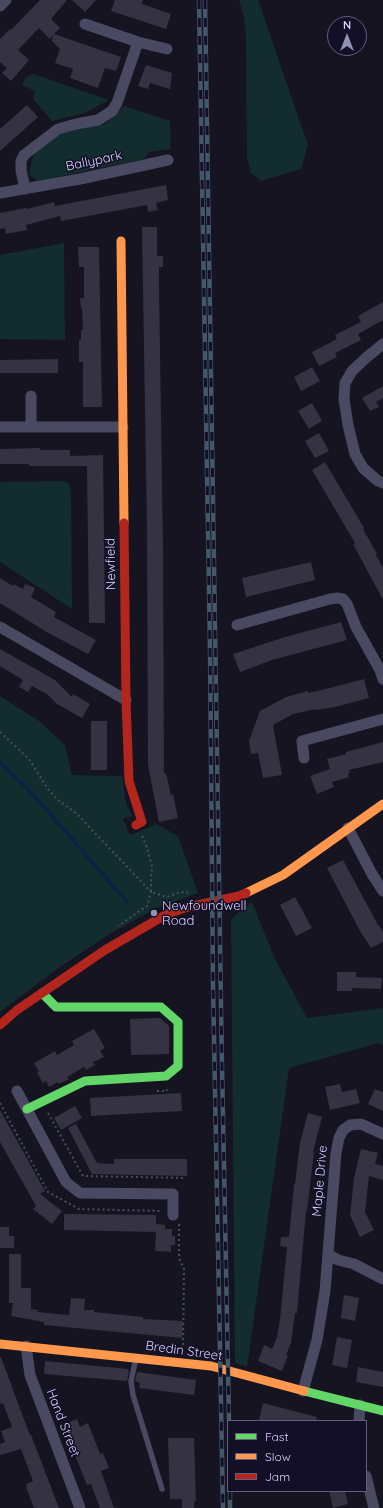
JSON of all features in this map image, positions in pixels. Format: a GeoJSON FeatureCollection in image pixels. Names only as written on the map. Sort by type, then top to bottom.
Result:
{"type":"FeatureCollection","features":[{"type":"Feature","properties":{"kind":"street"},"geometry":{"type":"LineString","coordinates":[[0,6],[6,0]]}},
{"type":"Feature","properties":{"kind":"street"},"geometry":{"type":"LineString","coordinates":[[85,24],[138,42],[166,48]]}},
{"type":"Feature","properties":{"kind":"street"},"geometry":{"type":"LineString","coordinates":[[25,189],[21,170],[21,161],[24,155],[58,129],[98,120],[112,111],[117,103],[138,42]]}},
{"type":"Feature","properties":{"kind":"street","name":"Ballypark"},"geometry":{"type":"LineString","coordinates":[[0,193],[168,160]]}},
{"type":"Feature","properties":{"kind":"street","name":"Newfield"},"geometry":{"type":"LineString","coordinates":[[121,241],[126,700],[129,781],[142,822],[136,825]]}},
{"type":"Feature","properties":{"kind":"street"},"geometry":{"type":"LineString","coordinates":[[383,344],[366,357],[352,371],[345,383],[344,399],[355,454],[363,468],[378,481],[383,483]]}},
{"type":"Feature","properties":{"kind":"street"},"geometry":{"type":"LineString","coordinates":[[31,396],[31,426]]}},
{"type":"Feature","properties":{"kind":"street"},"geometry":{"type":"LineString","coordinates":[[0,427],[123,427]]}},
{"type":"Feature","properties":{"kind":"street"},"geometry":{"type":"LineString","coordinates":[[237,625],[330,599],[343,599],[347,604],[356,627],[380,670],[383,679]]}},
{"type":"Feature","properties":{"kind":"street"},"geometry":{"type":"LineString","coordinates":[[0,627],[126,700]]}},
{"type":"Feature","properties":{"kind":"street"},"geometry":{"type":"LineString","coordinates":[[304,758],[302,741],[383,719]]}},
{"type":"Feature","properties":{"kind":"street"},"geometry":{"type":"LineString","coordinates":[[0,1025],[18,1010],[105,950],[167,914],[188,907],[239,896],[283,875],[383,804]]}},
{"type":"Feature","properties":{"kind":"street"},"geometry":{"type":"LineString","coordinates":[[348,828],[372,874],[383,891]]}},
{"type":"Feature","properties":{"kind":"street"},"geometry":{"type":"LineString","coordinates":[[27,1109],[85,1081],[166,1076],[178,1066],[178,1022],[161,1007],[56,1007],[42,993]]}},
{"type":"Feature","properties":{"kind":"street"},"geometry":{"type":"LineString","coordinates":[[16,1091],[66,1182],[80,1193],[173,1194],[176,1218]]}},
{"type":"Feature","properties":{"kind":"street","name":"Maple Drive"},"geometry":{"type":"LineString","coordinates":[[303,1391],[317,1340],[325,1291],[336,1153],[339,1138],[343,1130],[350,1125],[361,1124],[383,1134]]}},
{"type":"Feature","properties":{"kind":"street"},"geometry":{"type":"LineString","coordinates":[[328,1254],[338,1260],[354,1264],[383,1279]]}},
{"type":"Feature","properties":{"kind":"street","name":"Bredin Street"},"geometry":{"type":"LineString","coordinates":[[0,1344],[211,1366],[255,1379],[383,1411]]}},
{"type":"Feature","properties":{"kind":"street","name":"Hand Street"},"geometry":{"type":"LineString","coordinates":[[26,1346],[30,1375],[80,1508]]}},
{"type":"Feature","properties":{"kind":"street"},"geometry":{"type":"LineString","coordinates":[[359,1420],[360,1406]]}},
{"type":"Feature","properties":{"kind":"street"},"geometry":{"type":"LineString","coordinates":[[367,1480],[374,1508]]}},
{"type":"Feature","properties":{"kind":"lane"},"geometry":{"type":"LineString","coordinates":[[136,1357],[131,1381],[133,1395],[162,1489]]}},
{"type":"Feature","properties":{"kind":"path"},"geometry":{"type":"LineString","coordinates":[[0,732],[29,759],[48,789],[58,800],[76,813],[151,892],[168,897],[177,893],[187,892],[188,907]]}},
{"type":"Feature","properties":{"kind":"path"},"geometry":{"type":"LineString","coordinates":[[122,940],[117,928],[147,906],[151,892],[150,879],[152,866],[147,848],[136,825]]}},
{"type":"Feature","properties":{"kind":"path"},"geometry":{"type":"LineString","coordinates":[[151,1091],[166,1091],[166,1076]]}},
{"type":"Feature","properties":{"kind":"path"},"geometry":{"type":"LineString","coordinates":[[0,1103],[2,1107]]}},
{"type":"Feature","properties":{"kind":"path"},"geometry":{"type":"LineString","coordinates":[[45,1109],[83,1176],[186,1178]]}},
{"type":"Feature","properties":{"kind":"path"},"geometry":{"type":"LineString","coordinates":[[176,1218],[180,1258],[184,1269],[182,1362]]}},
{"type":"Feature","properties":{"kind":"green space"},"geometry":{"type":"Polygon","coordinates":[[[239,0],[258,0],[308,145],[301,169],[261,181],[251,173],[247,158],[246,38],[244,17],[239,0]]]}},
{"type":"Feature","properties":{"kind":"green space"},"geometry":{"type":"Polygon","coordinates":[[[33,74],[109,100],[85,113],[52,121],[33,99],[35,91],[22,85],[25,78],[33,74]]]}},
{"type":"Feature","properties":{"kind":"green space"},"geometry":{"type":"Polygon","coordinates":[[[124,106],[170,121],[171,149],[149,152],[144,159],[37,181],[29,174],[33,156],[42,146],[59,134],[79,128],[105,124],[124,106]]]}},
{"type":"Feature","properties":{"kind":"green space"},"geometry":{"type":"Polygon","coordinates":[[[64,243],[65,340],[0,339],[0,255],[64,243]]]}},
{"type":"Feature","properties":{"kind":"green space"},"geometry":{"type":"Polygon","coordinates":[[[64,481],[69,484],[71,492],[72,609],[0,562],[0,482],[64,481]]]}},
{"type":"Feature","properties":{"kind":"green space"},"geometry":{"type":"Polygon","coordinates":[[[0,696],[39,721],[65,745],[72,775],[122,776],[126,803],[132,816],[123,819],[130,835],[157,824],[178,836],[198,893],[155,909],[113,932],[60,967],[0,1012],[0,696]]]}},
{"type":"Feature","properties":{"kind":"green space"},"geometry":{"type":"Polygon","coordinates":[[[252,902],[274,957],[307,1018],[383,1008],[383,1045],[379,1043],[289,1068],[247,1367],[235,1363],[231,919],[252,902]]]}},
{"type":"Feature","properties":{"kind":"building"},"geometry":{"type":"Polygon","coordinates":[[[40,0],[67,0],[51,19],[60,28],[54,34],[121,57],[116,71],[105,68],[98,88],[70,78],[73,69],[55,63],[60,49],[52,41],[53,35],[50,39],[39,28],[18,50],[29,60],[11,81],[2,73],[7,68],[0,62],[0,39],[10,29],[11,30],[40,0]]]}},
{"type":"Feature","properties":{"kind":"building"},"geometry":{"type":"Polygon","coordinates":[[[72,0],[96,0],[85,12],[72,0]]]}},
{"type":"Feature","properties":{"kind":"building"},"geometry":{"type":"Polygon","coordinates":[[[115,0],[143,0],[142,4],[171,14],[166,29],[111,11],[115,0]]]}},
{"type":"Feature","properties":{"kind":"building"},"geometry":{"type":"Polygon","coordinates":[[[146,65],[172,73],[170,89],[150,83],[148,89],[138,86],[146,65]]]}},
{"type":"Feature","properties":{"kind":"building"},"geometry":{"type":"Polygon","coordinates":[[[27,105],[38,117],[0,151],[0,129],[27,105]]]}},
{"type":"Feature","properties":{"kind":"building"},"geometry":{"type":"Polygon","coordinates":[[[166,185],[168,200],[156,203],[158,210],[148,212],[147,205],[61,221],[60,216],[26,225],[27,230],[6,234],[5,228],[0,229],[0,213],[27,209],[54,202],[55,206],[166,185]]]}},
{"type":"Feature","properties":{"kind":"building"},"geometry":{"type":"Polygon","coordinates":[[[142,227],[157,227],[157,256],[163,256],[163,267],[159,267],[159,287],[163,549],[164,774],[166,773],[171,795],[173,794],[178,818],[159,822],[148,765],[147,530],[142,227]]]}},
{"type":"Feature","properties":{"kind":"building"},"geometry":{"type":"Polygon","coordinates":[[[78,247],[99,247],[102,407],[83,407],[83,362],[79,362],[79,340],[81,340],[81,330],[83,330],[80,298],[84,298],[84,267],[79,267],[78,247]]]}},
{"type":"Feature","properties":{"kind":"building"},"geometry":{"type":"Polygon","coordinates":[[[383,302],[383,320],[358,334],[361,340],[335,353],[337,357],[319,366],[312,352],[337,339],[335,335],[361,322],[358,316],[383,302]]]}},
{"type":"Feature","properties":{"kind":"building"},"geometry":{"type":"Polygon","coordinates":[[[58,359],[58,373],[0,373],[0,360],[58,359]]]}},
{"type":"Feature","properties":{"kind":"building"},"geometry":{"type":"Polygon","coordinates":[[[312,367],[320,381],[301,391],[294,377],[312,367]]]}},
{"type":"Feature","properties":{"kind":"building"},"geometry":{"type":"Polygon","coordinates":[[[383,386],[383,398],[376,402],[379,407],[370,411],[362,398],[383,386]]]}},
{"type":"Feature","properties":{"kind":"building"},"geometry":{"type":"Polygon","coordinates":[[[312,403],[322,421],[309,429],[298,411],[312,403]]]}},
{"type":"Feature","properties":{"kind":"building"},"geometry":{"type":"Polygon","coordinates":[[[319,433],[329,451],[315,458],[305,441],[319,433]]]}},
{"type":"Feature","properties":{"kind":"building"},"geometry":{"type":"Polygon","coordinates":[[[40,448],[40,450],[70,450],[70,456],[103,455],[105,623],[89,623],[87,466],[29,466],[29,464],[0,464],[0,449],[40,448]]]}},
{"type":"Feature","properties":{"kind":"building"},"geometry":{"type":"Polygon","coordinates":[[[325,462],[364,528],[363,529],[383,568],[383,600],[353,544],[355,543],[312,470],[325,462]]]}},
{"type":"Feature","properties":{"kind":"building"},"geometry":{"type":"Polygon","coordinates":[[[311,562],[315,580],[246,597],[242,578],[311,562]]]}},
{"type":"Feature","properties":{"kind":"building"},"geometry":{"type":"Polygon","coordinates":[[[0,578],[13,586],[14,584],[23,589],[25,584],[35,588],[31,597],[56,612],[54,617],[96,640],[88,654],[45,631],[0,603],[0,578]]]}},
{"type":"Feature","properties":{"kind":"building"},"geometry":{"type":"Polygon","coordinates":[[[341,622],[347,640],[272,660],[240,672],[233,654],[285,637],[341,622]]]}},
{"type":"Feature","properties":{"kind":"building"},"geometry":{"type":"Polygon","coordinates":[[[0,649],[55,680],[72,697],[73,694],[90,704],[82,718],[57,704],[47,694],[32,686],[28,692],[19,687],[23,680],[0,666],[0,649]]]}},
{"type":"Feature","properties":{"kind":"building"},"geometry":{"type":"Polygon","coordinates":[[[364,679],[369,698],[335,707],[293,714],[273,725],[282,775],[263,778],[258,753],[251,754],[249,741],[260,711],[286,697],[364,679]]]}},
{"type":"Feature","properties":{"kind":"building"},"geometry":{"type":"Polygon","coordinates":[[[91,721],[107,721],[107,770],[91,770],[91,721]]]}},
{"type":"Feature","properties":{"kind":"building"},"geometry":{"type":"Polygon","coordinates":[[[383,742],[383,762],[349,770],[349,777],[332,782],[334,787],[317,794],[310,776],[330,769],[327,759],[383,742]]]}},
{"type":"Feature","properties":{"kind":"building"},"geometry":{"type":"Polygon","coordinates":[[[343,860],[383,932],[383,942],[371,948],[360,931],[327,868],[343,860]]]}},
{"type":"Feature","properties":{"kind":"building"},"geometry":{"type":"Polygon","coordinates":[[[295,897],[312,928],[296,936],[280,905],[295,897]]]}},
{"type":"Feature","properties":{"kind":"building"},"geometry":{"type":"Polygon","coordinates":[[[337,972],[356,972],[356,977],[382,978],[381,989],[352,988],[352,991],[337,991],[337,972]]]}},
{"type":"Feature","properties":{"kind":"building"},"geometry":{"type":"Polygon","coordinates":[[[160,1018],[169,1026],[169,1054],[131,1055],[130,1019],[160,1018]]]}},
{"type":"Feature","properties":{"kind":"building"},"geometry":{"type":"Polygon","coordinates":[[[94,1029],[105,1048],[100,1051],[104,1057],[93,1062],[95,1065],[86,1070],[84,1067],[67,1077],[69,1079],[59,1084],[58,1082],[49,1087],[46,1081],[43,1083],[37,1073],[39,1072],[34,1063],[55,1051],[57,1055],[74,1045],[72,1041],[94,1029]]]}},
{"type":"Feature","properties":{"kind":"building"},"geometry":{"type":"Polygon","coordinates":[[[340,1084],[342,1092],[356,1089],[360,1103],[330,1110],[325,1087],[340,1084]]]}},
{"type":"Feature","properties":{"kind":"building"},"geometry":{"type":"Polygon","coordinates":[[[375,1089],[383,1092],[383,1111],[368,1104],[375,1089]]]}},
{"type":"Feature","properties":{"kind":"building"},"geometry":{"type":"Polygon","coordinates":[[[181,1093],[182,1111],[91,1116],[90,1098],[181,1093]]]}},
{"type":"Feature","properties":{"kind":"building"},"geometry":{"type":"Polygon","coordinates":[[[75,1106],[82,1118],[61,1130],[54,1118],[75,1106]]]}},
{"type":"Feature","properties":{"kind":"building"},"geometry":{"type":"Polygon","coordinates":[[[0,1110],[45,1191],[40,1194],[62,1211],[52,1224],[33,1209],[36,1206],[0,1142],[0,1110]]]}},
{"type":"Feature","properties":{"kind":"building"},"geometry":{"type":"Polygon","coordinates":[[[308,1113],[322,1117],[313,1152],[297,1313],[295,1313],[291,1343],[282,1371],[258,1361],[264,1345],[272,1349],[277,1337],[287,1247],[280,1246],[281,1237],[289,1237],[300,1143],[308,1113]]]}},
{"type":"Feature","properties":{"kind":"building"},"geometry":{"type":"Polygon","coordinates":[[[76,1124],[97,1163],[114,1164],[114,1159],[187,1159],[187,1176],[92,1174],[68,1128],[76,1124]]]}},
{"type":"Feature","properties":{"kind":"building"},"geometry":{"type":"Polygon","coordinates":[[[361,1149],[378,1153],[375,1164],[383,1166],[383,1180],[369,1176],[365,1212],[374,1230],[360,1237],[350,1215],[354,1178],[361,1149]]]}},
{"type":"Feature","properties":{"kind":"building"},"geometry":{"type":"Polygon","coordinates":[[[64,1214],[156,1215],[156,1224],[165,1225],[165,1229],[172,1229],[172,1236],[175,1236],[175,1245],[171,1245],[171,1252],[155,1251],[156,1232],[64,1230],[64,1214]]]}},
{"type":"Feature","properties":{"kind":"building"},"geometry":{"type":"Polygon","coordinates":[[[0,1227],[9,1227],[9,1236],[14,1236],[14,1248],[0,1248],[0,1227]]]}},
{"type":"Feature","properties":{"kind":"building"},"geometry":{"type":"Polygon","coordinates":[[[9,1254],[21,1254],[21,1288],[31,1288],[31,1309],[38,1310],[37,1312],[69,1315],[71,1298],[85,1299],[84,1310],[143,1317],[143,1319],[183,1321],[182,1338],[44,1325],[44,1322],[11,1316],[13,1303],[9,1303],[9,1254]]]}},
{"type":"Feature","properties":{"kind":"building"},"geometry":{"type":"Polygon","coordinates":[[[344,1295],[359,1298],[355,1321],[341,1318],[344,1295]]]}},
{"type":"Feature","properties":{"kind":"building"},"geometry":{"type":"Polygon","coordinates":[[[337,1337],[352,1340],[347,1368],[332,1365],[337,1337]]]}},
{"type":"Feature","properties":{"kind":"building"},"geometry":{"type":"Polygon","coordinates":[[[1,1357],[59,1508],[34,1508],[26,1487],[26,1484],[33,1481],[21,1449],[0,1455],[0,1444],[5,1442],[1,1431],[12,1427],[3,1403],[0,1404],[1,1357]]]}},
{"type":"Feature","properties":{"kind":"building"},"geometry":{"type":"Polygon","coordinates":[[[45,1361],[128,1369],[129,1371],[127,1381],[44,1374],[45,1361]]]}},
{"type":"Feature","properties":{"kind":"building"},"geometry":{"type":"Polygon","coordinates":[[[358,1367],[383,1372],[383,1387],[356,1382],[358,1367]]]}},
{"type":"Feature","properties":{"kind":"building"},"geometry":{"type":"Polygon","coordinates":[[[137,1372],[196,1380],[194,1395],[139,1388],[140,1383],[135,1381],[137,1372]]]}},
{"type":"Feature","properties":{"kind":"building"},"geometry":{"type":"Polygon","coordinates":[[[263,1403],[317,1417],[316,1420],[259,1420],[263,1403]]]}},
{"type":"Feature","properties":{"kind":"building"},"geometry":{"type":"Polygon","coordinates":[[[77,1419],[80,1427],[88,1423],[100,1454],[103,1453],[109,1468],[101,1471],[114,1508],[100,1508],[91,1484],[87,1485],[63,1425],[77,1419]]]}},
{"type":"Feature","properties":{"kind":"building"},"geometry":{"type":"Polygon","coordinates":[[[168,1438],[194,1438],[196,1501],[194,1501],[194,1508],[182,1508],[182,1499],[170,1499],[168,1438]]]}},
{"type":"Feature","properties":{"kind":"building"},"geometry":{"type":"Polygon","coordinates":[[[329,1492],[345,1492],[348,1504],[333,1508],[329,1492]]]}},
{"type":"Feature","properties":{"kind":"waterway"},"geometry":{"type":"LineString","coordinates":[[0,762],[31,792],[127,902]]}},
{"type":"Feature","properties":{"kind":"railway"},"geometry":{"type":"LineString","coordinates":[[199,0],[210,648],[213,985],[223,1508]]}},
{"type":"Feature","properties":{"kind":"railway"},"geometry":{"type":"LineString","coordinates":[[205,0],[229,1420]]}},
{"type":"Feature","properties":{"kind":"railway"},"geometry":{"type":"LineString","coordinates":[[230,1492],[230,1508]]}},
{"type":"Feature","properties":{"kind":"traffic: fast"},"geometry":{"type":"LineString","coordinates":[[27,1109],[85,1081],[166,1076],[178,1066],[178,1022],[161,1007],[56,1007],[42,993]]}},
{"type":"Feature","properties":{"kind":"traffic: fast"},"geometry":{"type":"LineString","coordinates":[[304,1391],[383,1411]]}},
{"type":"Feature","properties":{"kind":"traffic: slow"},"geometry":{"type":"LineString","coordinates":[[121,241],[124,523]]}},
{"type":"Feature","properties":{"kind":"traffic: slow"},"geometry":{"type":"LineString","coordinates":[[246,893],[283,875],[383,804]]}},
{"type":"Feature","properties":{"kind":"traffic: slow"},"geometry":{"type":"LineString","coordinates":[[0,1344],[211,1366],[304,1391]]}},
{"type":"Feature","properties":{"kind":"traffic: jam"},"geometry":{"type":"LineString","coordinates":[[124,523],[126,700],[129,781],[142,822],[136,825]]}},
{"type":"Feature","properties":{"kind":"traffic: jam"},"geometry":{"type":"LineString","coordinates":[[0,1025],[17,1010],[105,950],[167,914],[188,907],[239,896],[246,893]]}},
{"type":"Feature","properties":{"kind":"place","name":"Newfoundwell Road"},"geometry":{"type":"Point","coordinates":[154,913]}}]}
